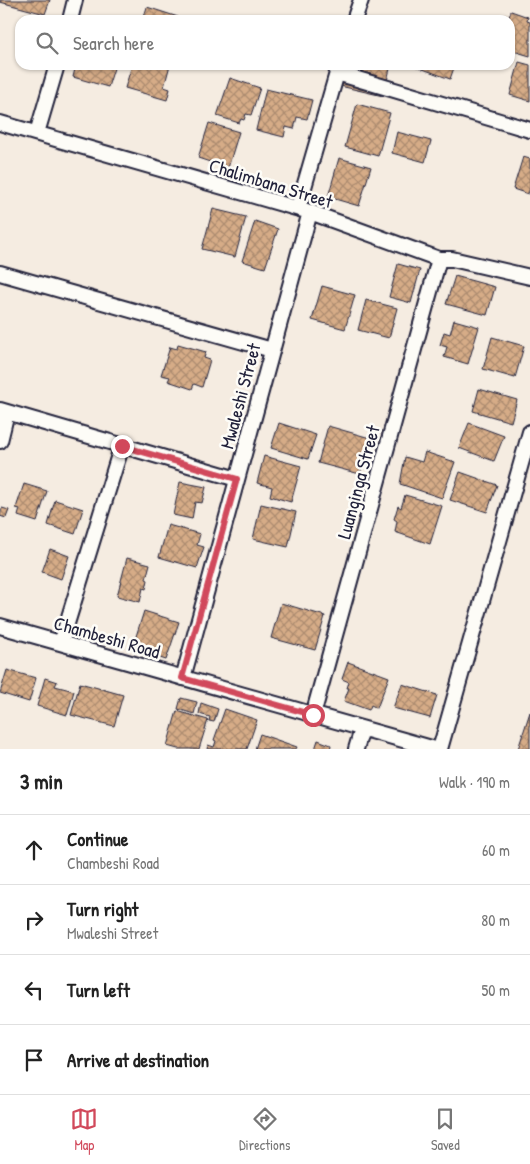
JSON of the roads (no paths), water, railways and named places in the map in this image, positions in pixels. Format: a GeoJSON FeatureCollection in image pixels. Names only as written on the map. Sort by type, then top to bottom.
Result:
{"type":"FeatureCollection","features":[{"type":"Feature","properties":{"kind":"street"},"geometry":{"type":"LineString","coordinates":[[71,15],[75,0]]}},
{"type":"Feature","properties":{"kind":"street"},"geometry":{"type":"LineString","coordinates":[[356,15],[361,0]]}},
{"type":"Feature","properties":{"kind":"street"},"geometry":{"type":"LineString","coordinates":[[37,133],[56,70]]}},
{"type":"Feature","properties":{"kind":"street","name":"Mwaleshi Street"},"geometry":{"type":"LineString","coordinates":[[182,678],[272,350],[338,70]]}},
{"type":"Feature","properties":{"kind":"street"},"geometry":{"type":"LineString","coordinates":[[341,70],[530,130]]}},
{"type":"Feature","properties":{"kind":"street","name":"Chalimbana Street"},"geometry":{"type":"LineString","coordinates":[[0,123],[304,210],[439,259],[452,259],[530,277]]}},
{"type":"Feature","properties":{"kind":"street","name":"Luanginga Street"},"geometry":{"type":"LineString","coordinates":[[313,715],[439,259]]}},
{"type":"Feature","properties":{"kind":"street"},"geometry":{"type":"LineString","coordinates":[[0,273],[272,350]]}},
{"type":"Feature","properties":{"kind":"street"},"geometry":{"type":"LineString","coordinates":[[0,440],[4,411],[237,479]]}},
{"type":"Feature","properties":{"kind":"street"},"geometry":{"type":"LineString","coordinates":[[440,749],[530,432]]}},
{"type":"Feature","properties":{"kind":"street"},"geometry":{"type":"LineString","coordinates":[[61,643],[122,446]]}},
{"type":"Feature","properties":{"kind":"street","name":"Chambeshi Road"},"geometry":{"type":"LineString","coordinates":[[0,626],[434,749]]}},
{"type":"Feature","properties":{"kind":"street"},"geometry":{"type":"LineString","coordinates":[[356,749],[362,729]]}}]}
